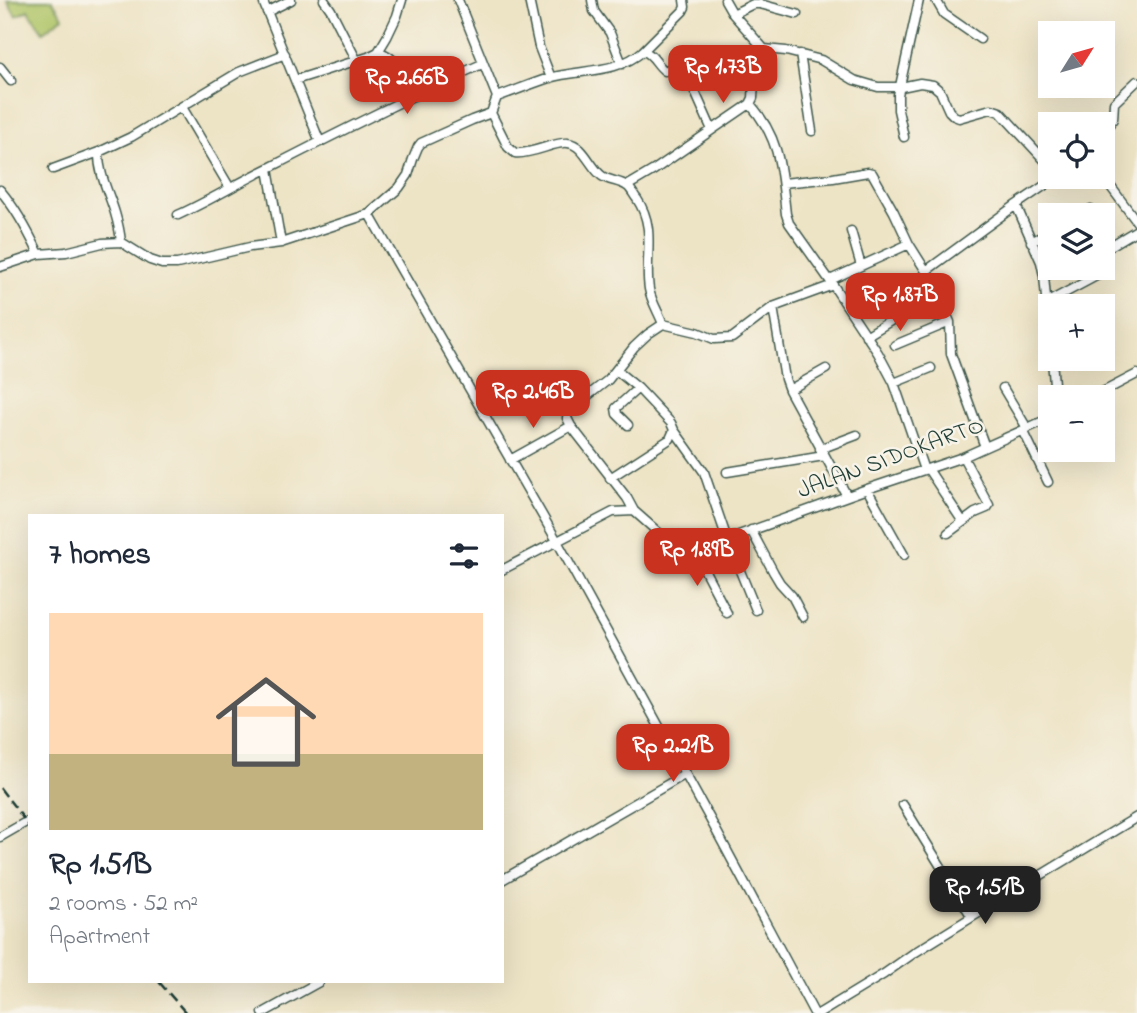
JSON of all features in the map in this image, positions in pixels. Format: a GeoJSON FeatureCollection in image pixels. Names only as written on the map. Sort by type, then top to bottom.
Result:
{"type":"FeatureCollection","features":[{"type":"Feature","properties":{"kind":"street"},"geometry":{"type":"LineString","coordinates":[[291,0],[266,8],[320,142]]}},
{"type":"Feature","properties":{"kind":"street"},"geometry":{"type":"LineString","coordinates":[[324,0],[356,61]]}},
{"type":"Feature","properties":{"kind":"street"},"geometry":{"type":"LineString","coordinates":[[378,52],[397,16],[402,0]]}},
{"type":"Feature","properties":{"kind":"street"},"geometry":{"type":"LineString","coordinates":[[458,0],[497,97],[491,113],[508,147],[519,154],[565,142],[574,145],[601,176],[627,186],[640,204],[648,223],[650,242],[649,291],[663,324]]}},
{"type":"Feature","properties":{"kind":"street"},"geometry":{"type":"LineString","coordinates":[[528,0],[539,47],[551,78]]}},
{"type":"Feature","properties":{"kind":"street"},"geometry":{"type":"LineString","coordinates":[[592,0],[595,14],[610,33],[622,64]]}},
{"type":"Feature","properties":{"kind":"street"},"geometry":{"type":"LineString","coordinates":[[497,97],[551,78],[622,64],[635,58],[683,11],[684,0]]}},
{"type":"Feature","properties":{"kind":"street"},"geometry":{"type":"LineString","coordinates":[[725,0],[733,14],[764,49],[786,51],[821,60],[854,80],[878,87],[901,87],[920,83],[933,85],[940,91],[954,116],[959,118],[991,109],[1000,112],[1038,152]]}},
{"type":"Feature","properties":{"kind":"street"},"geometry":{"type":"LineString","coordinates":[[936,0],[944,14],[980,39]]}},
{"type":"Feature","properties":{"kind":"street"},"geometry":{"type":"LineString","coordinates":[[904,137],[898,110],[898,95],[918,1]]}},
{"type":"Feature","properties":{"kind":"street"},"geometry":{"type":"LineString","coordinates":[[733,14],[753,4],[797,14]]}},
{"type":"Feature","properties":{"kind":"street"},"geometry":{"type":"LineString","coordinates":[[627,186],[750,104],[753,98],[755,64],[764,49]]}},
{"type":"Feature","properties":{"kind":"street"},"geometry":{"type":"LineString","coordinates":[[643,51],[651,54],[665,71],[678,64],[684,67],[712,130]]}},
{"type":"Feature","properties":{"kind":"street"},"geometry":{"type":"LineString","coordinates":[[295,80],[378,52],[388,55],[403,73],[414,96]]}},
{"type":"Feature","properties":{"kind":"street"},"geometry":{"type":"LineString","coordinates":[[53,169],[131,137],[239,72],[285,54]]}},
{"type":"Feature","properties":{"kind":"street"},"geometry":{"type":"LineString","coordinates":[[800,54],[812,131]]}},
{"type":"Feature","properties":{"kind":"street"},"geometry":{"type":"LineString","coordinates":[[178,215],[320,142],[482,64]]}},
{"type":"Feature","properties":{"kind":"street"},"geometry":{"type":"LineString","coordinates":[[0,67],[11,81]]}},
{"type":"Feature","properties":{"kind":"street"},"geometry":{"type":"LineString","coordinates":[[1113,112],[1114,103],[1137,81]]}},
{"type":"Feature","properties":{"kind":"street"},"geometry":{"type":"LineString","coordinates":[[750,104],[763,118],[778,152],[789,223],[878,353],[894,383],[926,469],[963,522]]}},
{"type":"Feature","properties":{"kind":"street"},"geometry":{"type":"LineString","coordinates":[[182,107],[230,188]]}},
{"type":"Feature","properties":{"kind":"street"},"geometry":{"type":"LineString","coordinates":[[0,267],[38,254],[66,252],[102,243],[121,242],[150,260],[162,264],[177,264],[250,247],[281,243],[369,214],[398,188],[408,175],[421,144],[491,113]]}},
{"type":"Feature","properties":{"kind":"street"},"geometry":{"type":"LineString","coordinates":[[99,152],[98,162],[116,217],[121,242]]}},
{"type":"Feature","properties":{"kind":"street"},"geometry":{"type":"LineString","coordinates":[[268,169],[281,243]]}},
{"type":"Feature","properties":{"kind":"street"},"geometry":{"type":"LineString","coordinates":[[783,183],[872,173],[926,271],[950,322],[951,354],[985,447]]}},
{"type":"Feature","properties":{"kind":"street"},"geometry":{"type":"LineString","coordinates":[[926,271],[1039,189]]}},
{"type":"Feature","properties":{"kind":"street"},"geometry":{"type":"LineString","coordinates":[[1112,189],[1137,222]]}},
{"type":"Feature","properties":{"kind":"street"},"geometry":{"type":"LineString","coordinates":[[2,193],[27,229],[38,254]]}},
{"type":"Feature","properties":{"kind":"street"},"geometry":{"type":"LineString","coordinates":[[1016,205],[1038,256]]}},
{"type":"Feature","properties":{"kind":"street"},"geometry":{"type":"LineString","coordinates":[[369,214],[557,541],[814,1013]]}},
{"type":"Feature","properties":{"kind":"street"},"geometry":{"type":"LineString","coordinates":[[1115,243],[1137,230]]}},
{"type":"Feature","properties":{"kind":"street"},"geometry":{"type":"LineString","coordinates":[[851,231],[861,266]]}},
{"type":"Feature","properties":{"kind":"street"},"geometry":{"type":"LineString","coordinates":[[1031,242],[1038,238]]}},
{"type":"Feature","properties":{"kind":"street"},"geometry":{"type":"LineString","coordinates":[[727,613],[697,550],[676,548],[634,510],[571,426],[567,418],[568,411],[608,380],[634,347],[663,324],[714,338],[732,338],[773,307],[831,283],[909,244]]}},
{"type":"Feature","properties":{"kind":"street"},"geometry":{"type":"LineString","coordinates":[[1063,294],[1089,280]]}},
{"type":"Feature","properties":{"kind":"street"},"geometry":{"type":"LineString","coordinates":[[866,337],[914,301]]}},
{"type":"Feature","properties":{"kind":"street"},"geometry":{"type":"LineString","coordinates":[[773,307],[789,390],[847,496]]}},
{"type":"Feature","properties":{"kind":"street"},"geometry":{"type":"LineString","coordinates":[[895,345],[950,322]]}},
{"type":"Feature","properties":{"kind":"street"},"geometry":{"type":"LineString","coordinates":[[894,383],[931,368]]}},
{"type":"Feature","properties":{"kind":"street"},"geometry":{"type":"LineString","coordinates":[[789,390],[826,369]]}},
{"type":"Feature","properties":{"kind":"street"},"geometry":{"type":"LineString","coordinates":[[616,370],[638,388],[671,423],[702,468],[756,610]]}},
{"type":"Feature","properties":{"kind":"street"},"geometry":{"type":"LineString","coordinates":[[1115,386],[1137,374]]}},
{"type":"Feature","properties":{"kind":"street"},"geometry":{"type":"LineString","coordinates":[[628,425],[616,408],[638,388]]}},
{"type":"Feature","properties":{"kind":"street"},"geometry":{"type":"LineString","coordinates":[[1003,388],[1025,429],[1048,482]]}},
{"type":"Feature","properties":{"kind":"street","name":"JALAN SIDOKARTO"},"geometry":{"type":"LineString","coordinates":[[697,550],[963,457],[1038,423]]}},
{"type":"Feature","properties":{"kind":"street"},"geometry":{"type":"LineString","coordinates":[[510,460],[571,426]]}},
{"type":"Feature","properties":{"kind":"street"},"geometry":{"type":"LineString","coordinates":[[610,478],[670,439],[674,430]]}},
{"type":"Feature","properties":{"kind":"street"},"geometry":{"type":"LineString","coordinates":[[727,472],[822,452],[857,435]]}},
{"type":"Feature","properties":{"kind":"street"},"geometry":{"type":"LineString","coordinates":[[948,533],[989,505],[963,457]]}},
{"type":"Feature","properties":{"kind":"street"},"geometry":{"type":"LineString","coordinates":[[867,489],[904,555]]}},
{"type":"Feature","properties":{"kind":"street"},"geometry":{"type":"LineString","coordinates":[[504,569],[613,512],[634,510]]}},
{"type":"Feature","properties":{"kind":"street"},"geometry":{"type":"LineString","coordinates":[[751,530],[774,573],[792,596],[803,617]]}},
{"type":"Feature","properties":{"kind":"street"},"geometry":{"type":"LineString","coordinates":[[504,879],[684,775]]}},
{"type":"Feature","properties":{"kind":"street"},"geometry":{"type":"LineString","coordinates":[[904,805],[972,917]]}},
{"type":"Feature","properties":{"kind":"street"},"geometry":{"type":"LineString","coordinates":[[820,1013],[1137,817]]}},
{"type":"Feature","properties":{"kind":"street"},"geometry":{"type":"LineString","coordinates":[[0,837],[26,822]]}},
{"type":"Feature","properties":{"kind":"street"},"geometry":{"type":"LineString","coordinates":[[263,1013],[317,983]]}},
{"type":"Feature","properties":{"kind":"green space"},"geometry":{"type":"Polygon","coordinates":[[[7,0],[52,0],[63,17],[43,32],[28,10],[16,16],[7,0]]]}},
{"type":"Feature","properties":{"kind":"railway"},"geometry":{"type":"LineString","coordinates":[[0,788],[28,824]]}},
{"type":"Feature","properties":{"kind":"railway"},"geometry":{"type":"LineString","coordinates":[[160,983],[186,1013]]}}]}
